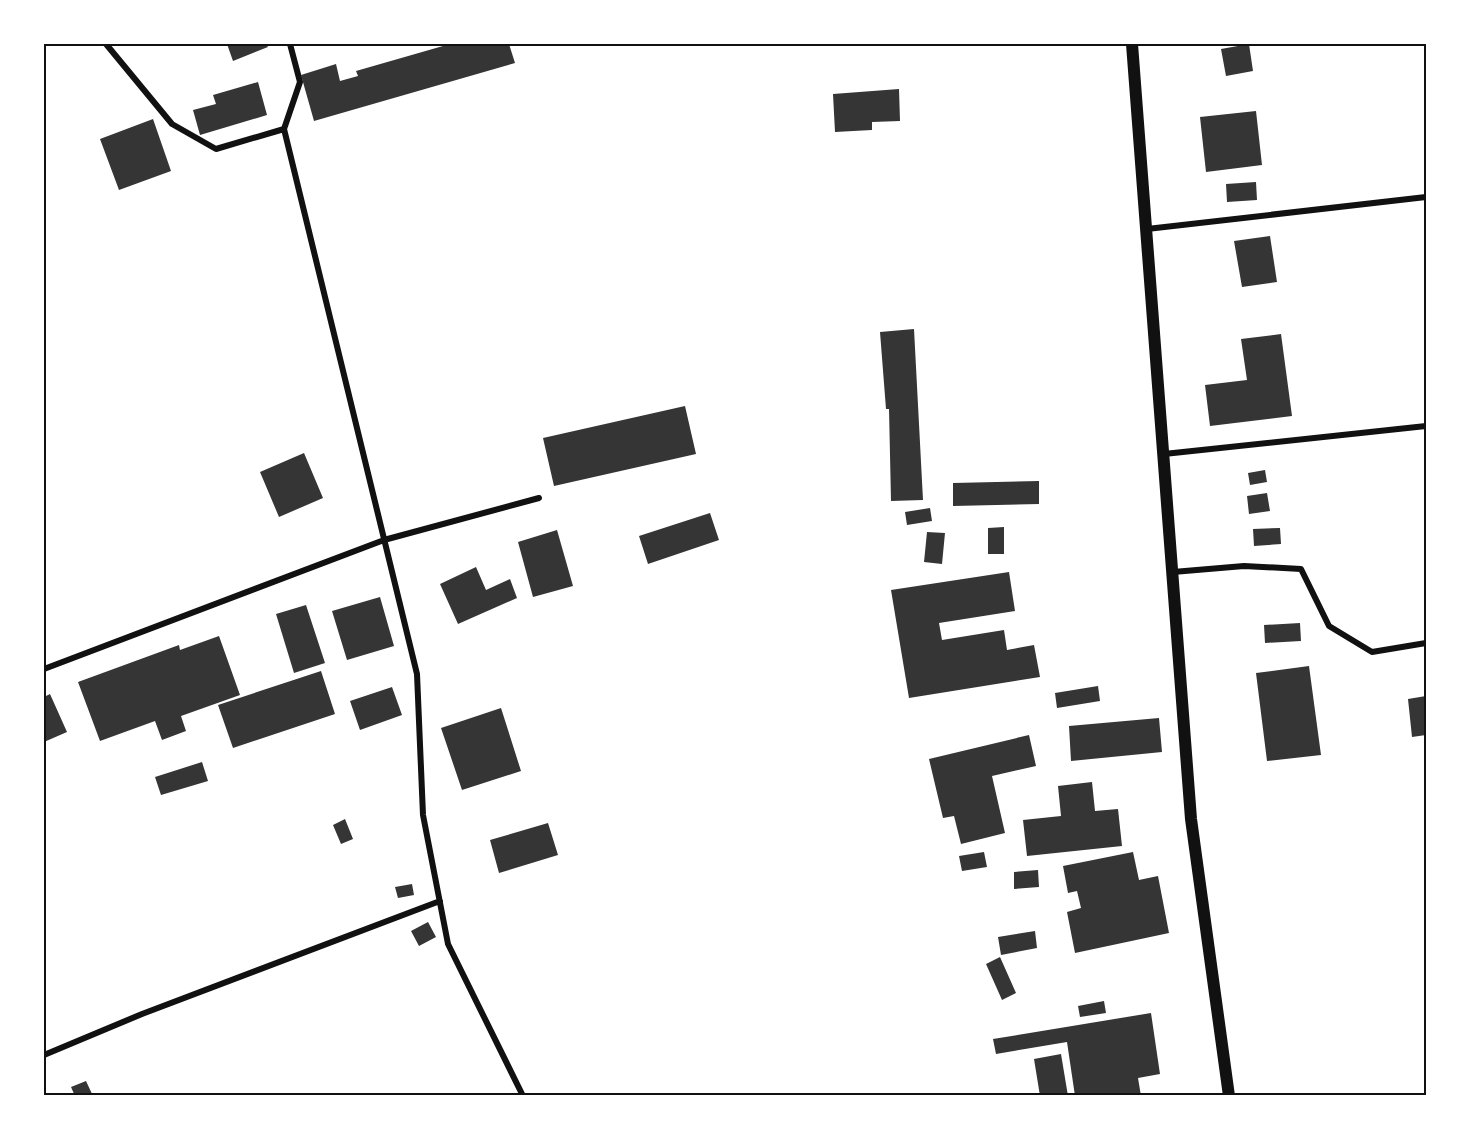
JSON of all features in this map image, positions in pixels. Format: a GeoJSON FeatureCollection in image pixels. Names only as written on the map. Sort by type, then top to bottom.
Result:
{"type":"FeatureCollection","features":[{"type":"Feature","properties":{"kind":"main road"},"geometry":{"type":"LineString","coordinates":[[1132,44],[1191,819],[1229,1095]]}},
{"type":"Feature","properties":{"kind":"street"},"geometry":{"type":"LineString","coordinates":[[109,44],[172,124],[216,149],[284,129]]}},
{"type":"Feature","properties":{"kind":"street"},"geometry":{"type":"LineString","coordinates":[[290,44],[300,82],[284,129],[417,674],[423,815],[448,944],[523,1095]]}},
{"type":"Feature","properties":{"kind":"street"},"geometry":{"type":"LineString","coordinates":[[1147,229],[1426,197]]}},
{"type":"Feature","properties":{"kind":"street"},"geometry":{"type":"LineString","coordinates":[[1164,454],[1426,426]]}},
{"type":"Feature","properties":{"kind":"street"},"geometry":{"type":"LineString","coordinates":[[44,669],[384,540],[539,498]]}},
{"type":"Feature","properties":{"kind":"street"},"geometry":{"type":"LineString","coordinates":[[1173,572],[1244,566],[1301,569],[1329,626],[1372,652],[1426,643]]}},
{"type":"Feature","properties":{"kind":"street"},"geometry":{"type":"LineString","coordinates":[[44,1055],[142,1014],[440,901]]}},
{"type":"Feature","properties":{"kind":"building"},"geometry":{"type":"Polygon","coordinates":[[[227,44],[266,44],[268,47],[233,61],[227,44]]]}},
{"type":"Feature","properties":{"kind":"building"},"geometry":{"type":"Polygon","coordinates":[[[442,44],[509,44],[515,63],[314,121],[301,75],[336,64],[340,81],[358,76],[356,71],[443,46],[442,44]]]}},
{"type":"Feature","properties":{"kind":"building"},"geometry":{"type":"Polygon","coordinates":[[[1249,44],[1253,71],[1226,76],[1221,49],[1249,44]]]}},
{"type":"Feature","properties":{"kind":"building"},"geometry":{"type":"Polygon","coordinates":[[[258,82],[267,115],[200,135],[193,110],[216,104],[213,95],[258,82]]]}},
{"type":"Feature","properties":{"kind":"building"},"geometry":{"type":"Polygon","coordinates":[[[899,89],[900,121],[872,122],[872,130],[835,132],[833,94],[899,89]]]}},
{"type":"Feature","properties":{"kind":"building"},"geometry":{"type":"Polygon","coordinates":[[[1256,111],[1262,165],[1206,172],[1200,117],[1256,111]]]}},
{"type":"Feature","properties":{"kind":"building"},"geometry":{"type":"Polygon","coordinates":[[[153,119],[171,171],[119,190],[100,139],[153,119]]]}},
{"type":"Feature","properties":{"kind":"building"},"geometry":{"type":"Polygon","coordinates":[[[1256,182],[1257,200],[1227,202],[1226,184],[1256,182]]]}},
{"type":"Feature","properties":{"kind":"building"},"geometry":{"type":"Polygon","coordinates":[[[1270,236],[1277,282],[1242,287],[1234,241],[1270,236]]]}},
{"type":"Feature","properties":{"kind":"building"},"geometry":{"type":"Polygon","coordinates":[[[914,329],[923,500],[891,501],[889,409],[886,409],[880,332],[914,329]]]}},
{"type":"Feature","properties":{"kind":"building"},"geometry":{"type":"Polygon","coordinates":[[[1281,334],[1292,416],[1210,426],[1205,385],[1247,380],[1241,339],[1281,334]]]}},
{"type":"Feature","properties":{"kind":"building"},"geometry":{"type":"Polygon","coordinates":[[[685,406],[696,454],[554,486],[543,438],[685,406]]]}},
{"type":"Feature","properties":{"kind":"building"},"geometry":{"type":"Polygon","coordinates":[[[304,453],[323,498],[279,517],[260,472],[304,453]]]}},
{"type":"Feature","properties":{"kind":"building"},"geometry":{"type":"Polygon","coordinates":[[[1265,470],[1267,482],[1250,485],[1248,473],[1265,470]]]}},
{"type":"Feature","properties":{"kind":"building"},"geometry":{"type":"Polygon","coordinates":[[[1039,481],[1039,504],[953,506],[953,483],[1039,481]]]}},
{"type":"Feature","properties":{"kind":"building"},"geometry":{"type":"Polygon","coordinates":[[[1267,493],[1270,511],[1249,514],[1247,496],[1267,493]]]}},
{"type":"Feature","properties":{"kind":"building"},"geometry":{"type":"Polygon","coordinates":[[[930,508],[932,521],[907,525],[905,512],[930,508]]]}},
{"type":"Feature","properties":{"kind":"building"},"geometry":{"type":"Polygon","coordinates":[[[710,513],[719,540],[648,564],[639,536],[710,513]]]}},
{"type":"Feature","properties":{"kind":"building"},"geometry":{"type":"Polygon","coordinates":[[[1004,527],[1004,554],[988,554],[988,528],[1004,527]]]}},
{"type":"Feature","properties":{"kind":"building"},"geometry":{"type":"Polygon","coordinates":[[[1280,528],[1281,544],[1254,546],[1253,529],[1280,528]]]}},
{"type":"Feature","properties":{"kind":"building"},"geometry":{"type":"Polygon","coordinates":[[[557,530],[573,586],[533,597],[518,542],[557,530]]]}},
{"type":"Feature","properties":{"kind":"building"},"geometry":{"type":"Polygon","coordinates":[[[927,532],[945,533],[942,564],[924,562],[927,532]]]}},
{"type":"Feature","properties":{"kind":"building"},"geometry":{"type":"Polygon","coordinates":[[[476,567],[486,590],[510,579],[517,598],[458,624],[440,584],[476,567]]]}},
{"type":"Feature","properties":{"kind":"building"},"geometry":{"type":"Polygon","coordinates":[[[1009,572],[1015,611],[939,623],[942,640],[1004,630],[1007,650],[1034,645],[1040,677],[909,698],[891,590],[1009,572]]]}},
{"type":"Feature","properties":{"kind":"building"},"geometry":{"type":"Polygon","coordinates":[[[380,597],[394,646],[347,660],[332,611],[380,597]]]}},
{"type":"Feature","properties":{"kind":"building"},"geometry":{"type":"Polygon","coordinates":[[[306,605],[325,663],[294,673],[276,614],[306,605]]]}},
{"type":"Feature","properties":{"kind":"building"},"geometry":{"type":"Polygon","coordinates":[[[1300,623],[1301,641],[1265,643],[1264,625],[1300,623]]]}},
{"type":"Feature","properties":{"kind":"building"},"geometry":{"type":"Polygon","coordinates":[[[219,636],[240,695],[181,716],[186,731],[162,740],[155,721],[100,741],[78,682],[179,645],[180,650],[219,636]]]}},
{"type":"Feature","properties":{"kind":"building"},"geometry":{"type":"Polygon","coordinates":[[[1309,666],[1321,755],[1267,761],[1256,673],[1309,666]]]}},
{"type":"Feature","properties":{"kind":"building"},"geometry":{"type":"Polygon","coordinates":[[[321,671],[335,714],[233,748],[218,705],[321,671]]]}},
{"type":"Feature","properties":{"kind":"building"},"geometry":{"type":"Polygon","coordinates":[[[1098,686],[1100,701],[1057,708],[1055,693],[1098,686]]]}},
{"type":"Feature","properties":{"kind":"building"},"geometry":{"type":"Polygon","coordinates":[[[392,687],[402,715],[360,730],[350,701],[392,687]]]}},
{"type":"Feature","properties":{"kind":"building"},"geometry":{"type":"Polygon","coordinates":[[[50,694],[67,732],[44,742],[44,697],[50,694]]]}},
{"type":"Feature","properties":{"kind":"building"},"geometry":{"type":"Polygon","coordinates":[[[1426,696],[1426,735],[1412,737],[1408,699],[1426,696]]]}},
{"type":"Feature","properties":{"kind":"building"},"geometry":{"type":"Polygon","coordinates":[[[501,708],[521,771],[462,790],[441,728],[501,708]]]}},
{"type":"Feature","properties":{"kind":"building"},"geometry":{"type":"Polygon","coordinates":[[[1159,718],[1162,752],[1071,761],[1069,726],[1159,718]]]}},
{"type":"Feature","properties":{"kind":"building"},"geometry":{"type":"Polygon","coordinates":[[[1029,735],[1036,766],[992,776],[1005,833],[961,844],[954,816],[943,818],[929,759],[1029,735]]]}},
{"type":"Feature","properties":{"kind":"building"},"geometry":{"type":"Polygon","coordinates":[[[202,762],[208,781],[161,795],[155,777],[202,762]]]}},
{"type":"Feature","properties":{"kind":"building"},"geometry":{"type":"Polygon","coordinates":[[[1092,782],[1095,811],[1118,809],[1122,846],[1027,856],[1023,820],[1061,816],[1058,786],[1092,782]]]}},
{"type":"Feature","properties":{"kind":"building"},"geometry":{"type":"Polygon","coordinates":[[[345,819],[353,839],[341,844],[333,825],[345,819]]]}},
{"type":"Feature","properties":{"kind":"building"},"geometry":{"type":"Polygon","coordinates":[[[548,823],[558,855],[499,873],[490,840],[548,823]]]}},
{"type":"Feature","properties":{"kind":"building"},"geometry":{"type":"Polygon","coordinates":[[[984,852],[987,867],[962,871],[959,856],[984,852]]]}},
{"type":"Feature","properties":{"kind":"building"},"geometry":{"type":"Polygon","coordinates":[[[1133,852],[1139,880],[1158,876],[1169,933],[1075,953],[1067,912],[1081,908],[1077,891],[1068,893],[1063,866],[1133,852]]]}},
{"type":"Feature","properties":{"kind":"building"},"geometry":{"type":"Polygon","coordinates":[[[1038,870],[1039,887],[1014,889],[1014,872],[1038,870]]]}},
{"type":"Feature","properties":{"kind":"building"},"geometry":{"type":"Polygon","coordinates":[[[412,884],[414,895],[398,898],[395,887],[412,884]]]}},
{"type":"Feature","properties":{"kind":"building"},"geometry":{"type":"Polygon","coordinates":[[[428,922],[436,937],[419,946],[411,931],[428,922]]]}},
{"type":"Feature","properties":{"kind":"building"},"geometry":{"type":"Polygon","coordinates":[[[1035,931],[1037,948],[1001,955],[998,937],[1035,931]]]}},
{"type":"Feature","properties":{"kind":"building"},"geometry":{"type":"Polygon","coordinates":[[[1000,957],[1016,993],[1002,1000],[986,964],[1000,957]]]}},
{"type":"Feature","properties":{"kind":"building"},"geometry":{"type":"Polygon","coordinates":[[[1104,1001],[1106,1013],[1080,1017],[1078,1006],[1104,1001]]]}},
{"type":"Feature","properties":{"kind":"building"},"geometry":{"type":"Polygon","coordinates":[[[1151,1013],[1160,1074],[1138,1078],[1141,1096],[1075,1096],[1067,1042],[996,1054],[993,1039],[1151,1013]]]}},
{"type":"Feature","properties":{"kind":"building"},"geometry":{"type":"Polygon","coordinates":[[[1061,1054],[1068,1096],[1040,1096],[1034,1059],[1061,1054]]]}},
{"type":"Feature","properties":{"kind":"building"},"geometry":{"type":"Polygon","coordinates":[[[86,1081],[93,1096],[75,1096],[71,1087],[86,1081]]]}}]}
